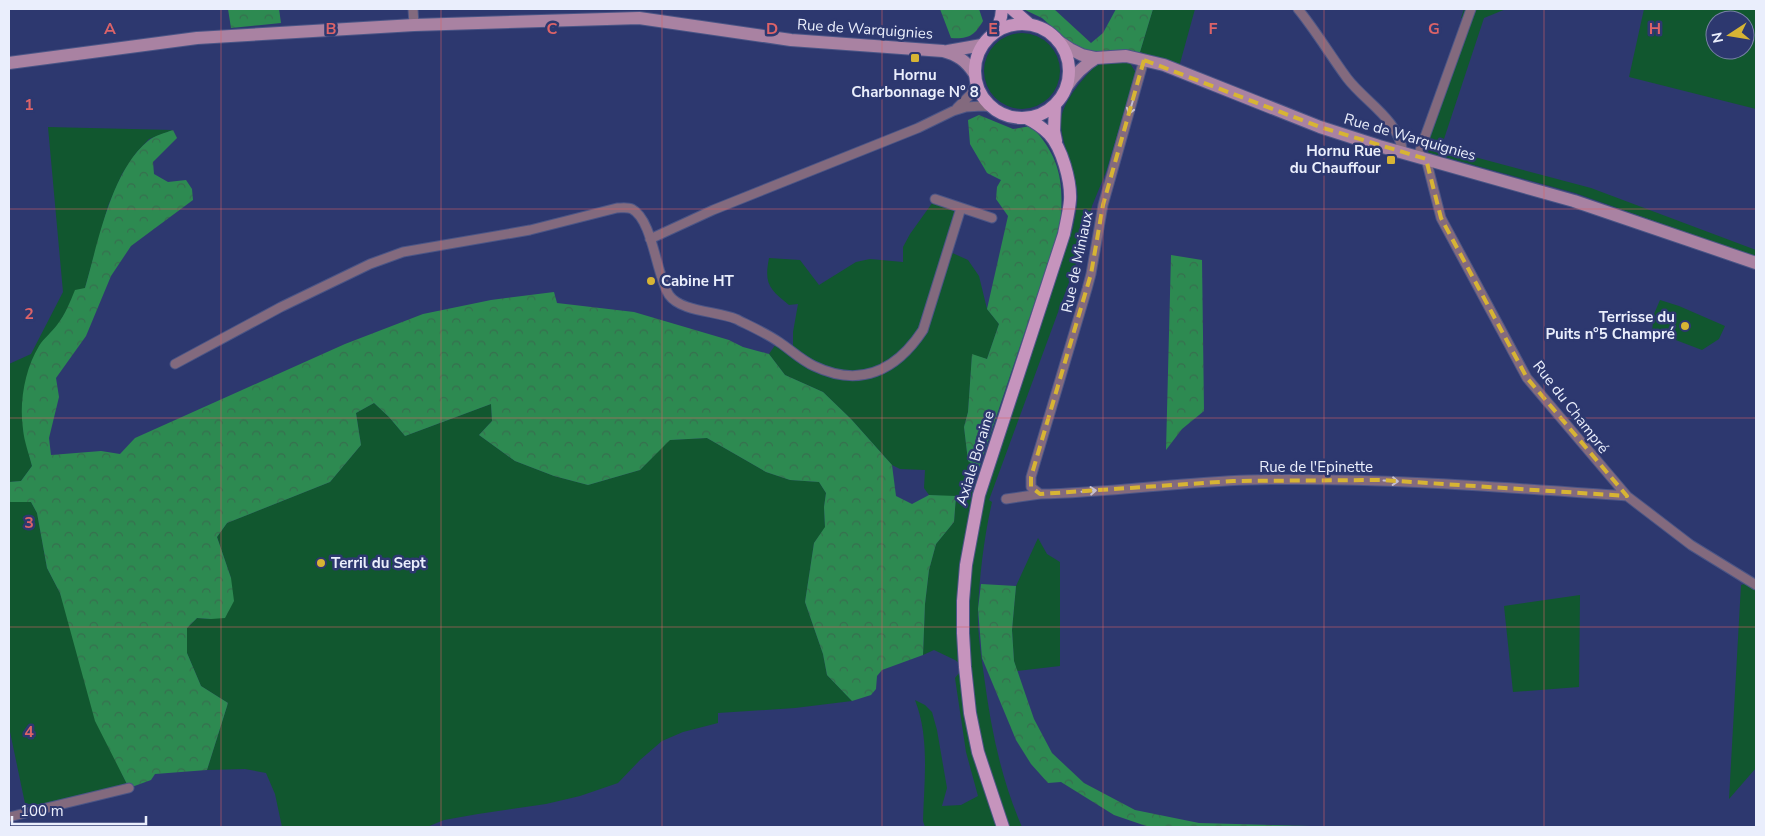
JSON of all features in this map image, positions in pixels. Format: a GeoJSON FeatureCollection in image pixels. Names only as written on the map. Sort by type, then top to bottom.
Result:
{"type":"FeatureCollection","features":[{"type":"Feature","properties":{"kind":"main road"},"geometry":{"type":"LineString","coordinates":[[998,30],[1002,9]]}},
{"type":"Feature","properties":{"kind":"main road"},"geometry":{"type":"LineString","coordinates":[[1012,9],[1028,23],[1050,32],[1058,40],[1068,62],[1067,86],[1062,96],[1042,114],[1026,118]]}},
{"type":"Feature","properties":{"kind":"main road"},"geometry":{"type":"LineString","coordinates":[[992,107],[982,96],[975,78],[976,59],[982,45],[989,36],[1007,25],[1028,23]]}},
{"type":"Feature","properties":{"kind":"main road"},"geometry":{"type":"LineString","coordinates":[[1055,104],[1054,131],[1057,144]]}},
{"type":"Feature","properties":{"kind":"main road","name":"Axiale Boraine"},"geometry":{"type":"LineString","coordinates":[[992,107],[1008,116],[1026,118],[1043,129],[1057,144],[1069,184],[1070,198],[1064,234],[978,495],[963,601],[965,667],[970,713],[981,761],[1003,827]]}},
{"type":"Feature","properties":{"kind":"street"},"geometry":{"type":"LineString","coordinates":[[413,9],[414,25]]}},
{"type":"Feature","properties":{"kind":"street"},"geometry":{"type":"LineString","coordinates":[[1298,9],[1354,87],[1375,105],[1394,128],[1402,142],[1404,152]]}},
{"type":"Feature","properties":{"kind":"street"},"geometry":{"type":"LineString","coordinates":[[1422,158],[1471,9]]}},
{"type":"Feature","properties":{"kind":"street","name":"Rue de Warquignies"},"geometry":{"type":"LineString","coordinates":[[9,62],[197,38],[414,25],[639,18],[791,40],[943,52]]}},
{"type":"Feature","properties":{"kind":"street","name":"Rue de Warquignies"},"geometry":{"type":"LineString","coordinates":[[1058,40],[1082,55],[1096,58],[1126,56],[1164,65],[1320,126],[1379,146],[1574,201],[1756,263]]}},
{"type":"Feature","properties":{"kind":"street"},"geometry":{"type":"LineString","coordinates":[[943,52],[982,45]]}},
{"type":"Feature","properties":{"kind":"street"},"geometry":{"type":"LineString","coordinates":[[943,52],[962,58],[975,78],[971,94],[953,111]]}},
{"type":"Feature","properties":{"kind":"street"},"geometry":{"type":"LineString","coordinates":[[1067,86],[1074,74],[1096,58]]}},
{"type":"Feature","properties":{"kind":"street","name":"Rue de Miniaux"},"geometry":{"type":"LineString","coordinates":[[1040,494],[1031,487],[1030,477],[1091,274],[1108,183],[1144,60]]}},
{"type":"Feature","properties":{"kind":"street"},"geometry":{"type":"LineString","coordinates":[[650,239],[713,210],[918,128],[953,111],[966,107],[992,107]]}},
{"type":"Feature","properties":{"kind":"street","name":"Rue du Champré"},"geometry":{"type":"LineString","coordinates":[[1422,158],[1441,218],[1528,378],[1627,496],[1691,545],[1755,583]]}},
{"type":"Feature","properties":{"kind":"street"},"geometry":{"type":"LineString","coordinates":[[935,199],[992,218]]}},
{"type":"Feature","properties":{"kind":"street"},"geometry":{"type":"LineString","coordinates":[[175,364],[290,303],[370,264],[403,252],[530,230],[617,208],[631,208],[643,222],[662,280],[670,296],[682,306],[727,315],[778,341],[812,365],[832,374],[851,376],[869,374],[885,368],[900,359],[923,330],[962,208]]}},
{"type":"Feature","properties":{"kind":"street","name":"Rue de l'Epinette"},"geometry":{"type":"LineString","coordinates":[[1006,499],[1040,494],[1250,480],[1382,480],[1627,496]]}},
{"type":"Feature","properties":{"kind":"street"},"geometry":{"type":"LineString","coordinates":[[9,817],[130,788]]}},
{"type":"Feature","properties":{"kind":"highlighted area"},"geometry":{"type":"Polygon","coordinates":[[[1144,60],[1320,127],[1426,159],[1441,218],[1527,378],[1627,496],[1382,480],[1233,481],[1040,494],[1031,487],[1031,477],[1091,274],[1103,205],[1144,60]]]}},
{"type":"Feature","properties":{"kind":"green space"},"geometry":{"type":"Polygon","coordinates":[[[228,9],[279,9],[281,23],[231,28],[228,9]]]}},
{"type":"Feature","properties":{"kind":"green space"},"geometry":{"type":"Polygon","coordinates":[[[940,9],[979,9],[983,21],[970,36],[951,38],[940,9]]]}},
{"type":"Feature","properties":{"kind":"green space"},"geometry":{"type":"Polygon","coordinates":[[[1023,9],[1054,9],[1091,43],[1103,33],[1116,9],[1153,9],[1140,52],[1089,53],[1071,44],[1042,18],[1023,9]]]}},
{"type":"Feature","properties":{"kind":"green space"},"geometry":{"type":"Polygon","coordinates":[[[1153,9],[1195,9],[1179,67],[1140,52],[1153,9]]]}},
{"type":"Feature","properties":{"kind":"green space"},"geometry":{"type":"Polygon","coordinates":[[[1464,9],[1506,9],[1484,18],[1441,148],[1591,188],[1756,250],[1756,257],[1575,193],[1423,151],[1472,20],[1461,18],[1464,9]]]}},
{"type":"Feature","properties":{"kind":"green space"},"geometry":{"type":"Polygon","coordinates":[[[1644,9],[1756,9],[1756,109],[1629,77],[1644,9]]]}},
{"type":"Feature","properties":{"kind":"green space"},"geometry":{"type":"Polygon","coordinates":[[[1022,33],[1037,36],[1049,44],[1057,56],[1060,71],[1057,86],[1049,98],[1037,106],[1022,109],[1007,106],[995,98],[987,86],[984,71],[987,56],[995,44],[1007,36],[1022,33]]]}},
{"type":"Feature","properties":{"kind":"green space"},"geometry":{"type":"Polygon","coordinates":[[[1101,61],[1130,63],[1136,73],[1106,172],[1092,206],[1082,247],[989,500],[992,502],[981,568],[978,625],[987,696],[1008,791],[1022,827],[925,827],[923,821],[925,760],[923,729],[915,700],[925,705],[932,712],[937,730],[947,788],[942,806],[961,805],[978,796],[966,752],[955,678],[964,667],[955,660],[934,650],[923,655],[925,604],[929,570],[936,544],[954,522],[956,497],[929,495],[924,488],[925,470],[900,469],[892,465],[851,419],[823,392],[785,375],[769,354],[778,341],[793,351],[793,332],[798,304],[789,305],[773,290],[767,274],[769,258],[800,260],[819,285],[856,262],[870,259],[903,262],[903,247],[935,199],[961,208],[948,251],[968,260],[979,276],[987,309],[999,324],[987,359],[972,355],[968,412],[964,427],[968,461],[979,468],[972,495],[979,495],[985,498],[1073,228],[1077,194],[1061,128],[1062,113],[1076,88],[1101,61]]]}},
{"type":"Feature","properties":{"kind":"green space"},"geometry":{"type":"Polygon","coordinates":[[[979,115],[1013,129],[1031,126],[1049,149],[1055,161],[1059,173],[1062,198],[1060,227],[979,468],[968,461],[964,427],[968,412],[972,354],[987,359],[999,324],[987,309],[1008,216],[996,199],[997,187],[1001,180],[987,173],[970,144],[968,120],[979,115]]]}},
{"type":"Feature","properties":{"kind":"green space"},"geometry":{"type":"Polygon","coordinates":[[[48,127],[173,130],[149,139],[136,153],[122,174],[108,206],[85,288],[67,310],[58,325],[40,345],[23,429],[32,466],[21,481],[9,482],[9,364],[31,354],[63,292],[48,127]]]}},
{"type":"Feature","properties":{"kind":"green space"},"geometry":{"type":"Polygon","coordinates":[[[173,130],[177,138],[153,162],[154,174],[168,182],[186,180],[192,189],[193,200],[131,246],[111,276],[86,336],[56,378],[59,397],[49,438],[51,455],[101,451],[120,454],[135,438],[345,344],[423,314],[491,300],[554,292],[557,303],[634,312],[769,354],[785,375],[823,392],[851,419],[892,465],[896,496],[912,504],[929,495],[956,496],[954,522],[936,544],[929,570],[925,604],[923,655],[882,670],[877,676],[876,689],[871,695],[852,701],[827,675],[823,654],[805,602],[814,543],[825,527],[824,507],[826,493],[819,482],[790,480],[766,472],[707,438],[670,440],[640,470],[588,485],[554,476],[515,461],[479,435],[492,421],[491,404],[405,436],[374,403],[356,413],[361,445],[330,482],[227,523],[217,537],[231,578],[234,601],[225,618],[197,618],[187,628],[187,653],[201,686],[228,703],[207,770],[155,774],[151,780],[129,788],[95,721],[60,593],[47,568],[37,513],[31,502],[9,502],[9,482],[21,481],[32,466],[25,443],[22,408],[24,386],[34,355],[62,317],[75,290],[85,288],[101,230],[115,189],[124,170],[135,154],[148,141],[173,130]]]}},
{"type":"Feature","properties":{"kind":"green space"},"geometry":{"type":"Polygon","coordinates":[[[1171,255],[1202,260],[1204,411],[1182,429],[1166,450],[1171,255]]]}},
{"type":"Feature","properties":{"kind":"green space","name":"Terrisse du Puits n°5 Champré"},"geometry":{"type":"Polygon","coordinates":[[[1660,300],[1725,326],[1719,339],[1702,350],[1652,331],[1654,314],[1660,300]]]}},
{"type":"Feature","properties":{"kind":"green space","name":"Terril du Sept"},"geometry":{"type":"Polygon","coordinates":[[[374,403],[405,436],[491,404],[492,421],[479,435],[515,461],[554,476],[588,485],[640,470],[669,440],[707,438],[766,472],[790,480],[819,482],[826,493],[824,507],[825,528],[814,543],[805,602],[823,654],[827,675],[852,701],[795,708],[718,713],[718,723],[683,732],[662,741],[618,783],[580,796],[546,804],[444,820],[427,827],[282,827],[275,794],[266,773],[245,769],[207,770],[228,703],[201,686],[187,653],[187,628],[197,618],[211,619],[231,578],[217,537],[227,523],[330,482],[361,445],[356,413],[374,403]]]}},
{"type":"Feature","properties":{"kind":"green space"},"geometry":{"type":"Polygon","coordinates":[[[9,502],[31,502],[37,513],[47,568],[60,593],[122,774],[129,788],[27,813],[9,727],[9,502]]]}},
{"type":"Feature","properties":{"kind":"green space"},"geometry":{"type":"Polygon","coordinates":[[[1038,538],[1047,554],[1060,562],[1060,666],[1017,671],[1014,661],[1012,630],[1016,586],[1038,538]]]}},
{"type":"Feature","properties":{"kind":"green space"},"geometry":{"type":"Polygon","coordinates":[[[1756,582],[1756,768],[1729,799],[1741,585],[1756,582]]]}},
{"type":"Feature","properties":{"kind":"green space"},"geometry":{"type":"Polygon","coordinates":[[[981,584],[1016,586],[1012,630],[1014,661],[1025,693],[1034,719],[1052,753],[1084,783],[1135,810],[1199,823],[1310,827],[1149,827],[1114,815],[1061,782],[1048,783],[1031,764],[1016,740],[982,658],[978,609],[981,584]]]}},
{"type":"Feature","properties":{"kind":"green space"},"geometry":{"type":"Polygon","coordinates":[[[1580,595],[1579,687],[1513,692],[1504,606],[1580,595]]]}},
{"type":"Feature","properties":{"kind":"place","name":"Hornu Charbonnage N° 8"},"geometry":{"type":"Point","coordinates":[915,58]}},
{"type":"Feature","properties":{"kind":"place","name":"Hornu Rue du Chauffour"},"geometry":{"type":"Point","coordinates":[1391,160]}},
{"type":"Feature","properties":{"kind":"place","name":"Cabine HT"},"geometry":{"type":"Point","coordinates":[651,281]}},
{"type":"Feature","properties":{"kind":"place","name":"Terrisse du Puits n°5 Champré"},"geometry":{"type":"Point","coordinates":[1685,326]}},
{"type":"Feature","properties":{"kind":"place","name":"Terril du Sept"},"geometry":{"type":"Point","coordinates":[321,563]}}]}
